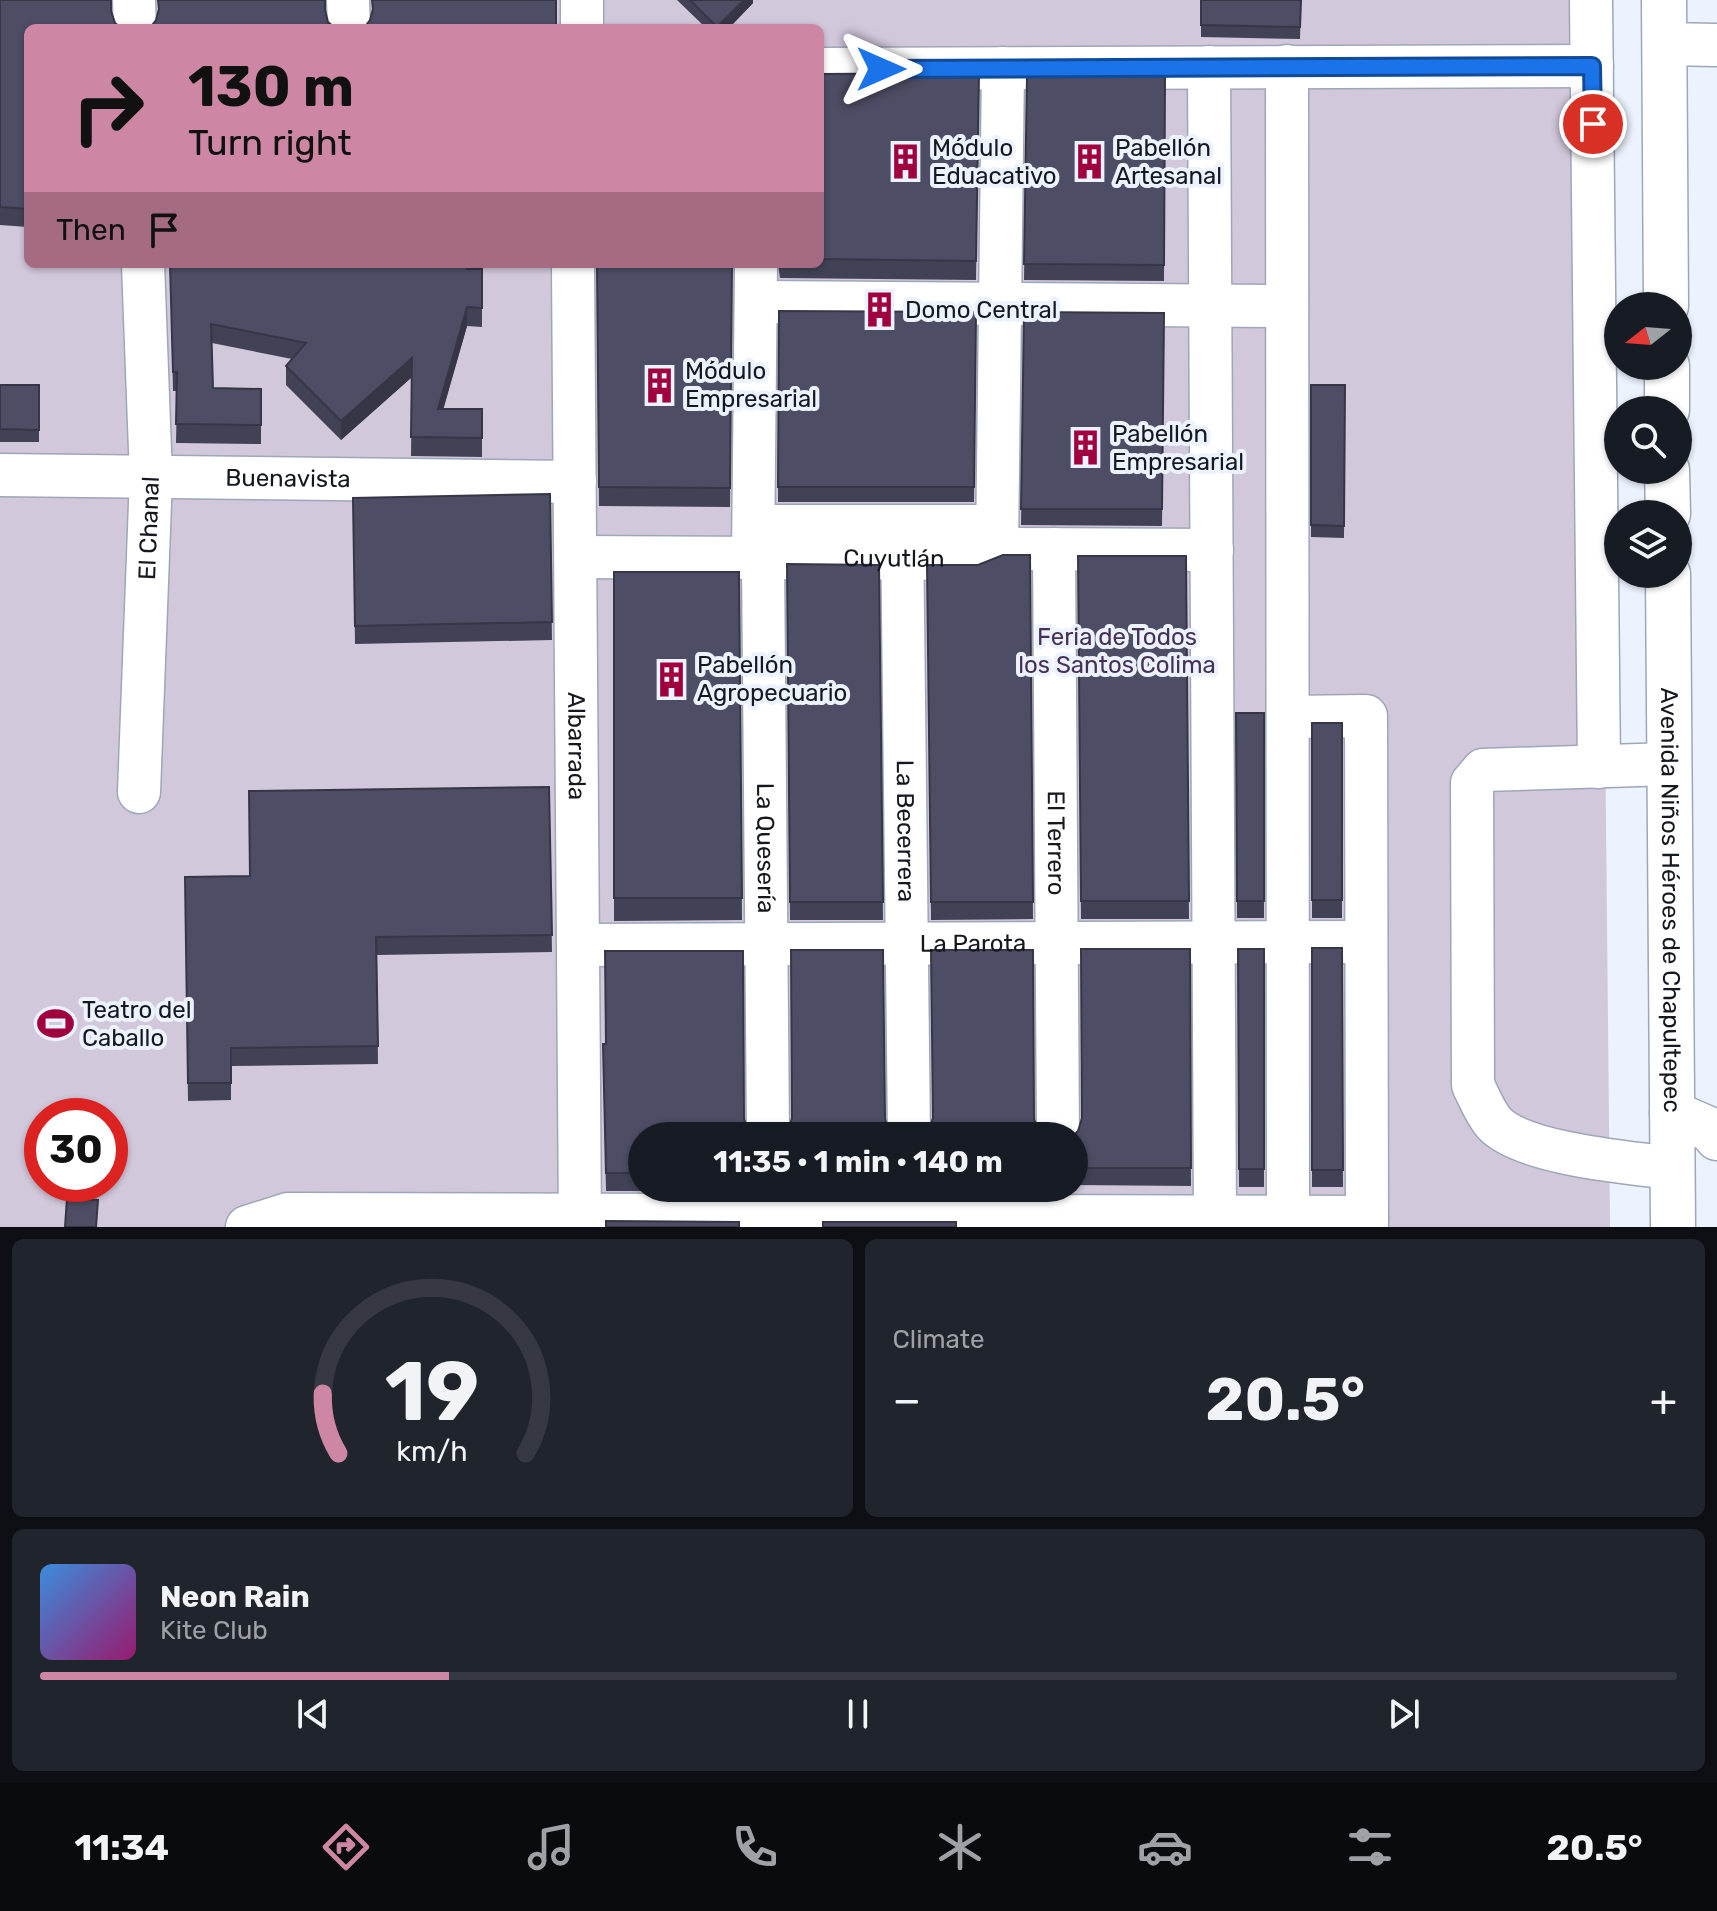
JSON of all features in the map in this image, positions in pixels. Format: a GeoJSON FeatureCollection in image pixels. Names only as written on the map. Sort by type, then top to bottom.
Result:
{"type":"FeatureCollection","features":[{"type":"Feature","properties":{"kind":"main road"},"geometry":{"type":"LineString","coordinates":[[1664,0],[1666,292]]}},
{"type":"Feature","properties":{"kind":"main road","name":"Avenida Niños Héroes de Chapultepec"},"geometry":{"type":"LineString","coordinates":[[1668,588],[1673,1227]]}},
{"type":"Feature","properties":{"kind":"main road"},"geometry":{"type":"LineString","coordinates":[[1672,1113],[1711,1130],[1717,1138]]}},
{"type":"Feature","properties":{"kind":"street"},"geometry":{"type":"LineString","coordinates":[[134,0],[135,24]]}},
{"type":"Feature","properties":{"kind":"street"},"geometry":{"type":"LineString","coordinates":[[348,0],[349,24]]}},
{"type":"Feature","properties":{"kind":"street"},"geometry":{"type":"LineString","coordinates":[[582,0],[582,24]]}},
{"type":"Feature","properties":{"kind":"street"},"geometry":{"type":"LineString","coordinates":[[1591,0],[1599,767]]}},
{"type":"Feature","properties":{"kind":"street"},"geometry":{"type":"LineString","coordinates":[[1664,44],[1717,45]]}},
{"type":"Feature","properties":{"kind":"street"},"geometry":{"type":"LineString","coordinates":[[1287,66],[1288,1217]]}},
{"type":"Feature","properties":{"kind":"street"},"geometry":{"type":"LineString","coordinates":[[824,69],[1592,66]]}},
{"type":"Feature","properties":{"kind":"street"},"geometry":{"type":"LineString","coordinates":[[1209,67],[1215,1217]]}},
{"type":"Feature","properties":{"kind":"street"},"geometry":{"type":"LineString","coordinates":[[997,538],[1003,68]]}},
{"type":"Feature","properties":{"kind":"street","name":"El Chanal"},"geometry":{"type":"LineString","coordinates":[[139,792],[151,477],[143,268]]}},
{"type":"Feature","properties":{"kind":"street","name":"Albarrada"},"geometry":{"type":"LineString","coordinates":[[573,268],[580,1221]]}},
{"type":"Feature","properties":{"kind":"street"},"geometry":{"type":"LineString","coordinates":[[756,283],[1000,304],[1287,306]]}},
{"type":"Feature","properties":{"kind":"street","name":"La Quesería"},"geometry":{"type":"LineString","coordinates":[[756,283],[757,547],[768,1122]]}},
{"type":"Feature","properties":{"kind":"street","name":"Buenavista"},"geometry":{"type":"LineString","coordinates":[[0,475],[575,482]]}},
{"type":"Feature","properties":{"kind":"street","name":"Cuyutlán"},"geometry":{"type":"LineString","coordinates":[[576,557],[902,542],[978,559],[997,538],[1054,549],[1212,550]]}},
{"type":"Feature","properties":{"kind":"street","name":"La Becerrera"},"geometry":{"type":"LineString","coordinates":[[902,542],[909,1122]]}},
{"type":"Feature","properties":{"kind":"street","name":"El Terrero"},"geometry":{"type":"LineString","coordinates":[[1054,549],[1058,1122]]}},
{"type":"Feature","properties":{"kind":"street"},"geometry":{"type":"LineString","coordinates":[[1059,1202],[1215,1217],[1288,1217],[1367,1222],[1366,716],[1288,717]]}},
{"type":"Feature","properties":{"kind":"street"},"geometry":{"type":"LineString","coordinates":[[1670,764],[1483,770],[1472,783],[1473,1085],[1495,1124],[1535,1147],[1673,1168]]}},
{"type":"Feature","properties":{"kind":"street","name":"La Parota"},"geometry":{"type":"LineString","coordinates":[[579,945],[1366,942]]}},
{"type":"Feature","properties":{"kind":"street"},"geometry":{"type":"LineString","coordinates":[[247,1227],[288,1214],[580,1221],[910,1202]]}},
{"type":"Feature","properties":{"kind":"green space","name":"Feria de Todos los Santos Colima"},"geometry":{"type":"Polygon","coordinates":[[[0,0],[1598,0],[1610,1227],[0,1227],[0,0]]]}},
{"type":"Feature","properties":{"kind":"building"},"geometry":{"type":"Polygon","coordinates":[[[0,0],[111,0],[116,24],[24,24],[24,209],[0,207],[0,0]]]}},
{"type":"Feature","properties":{"kind":"building"},"geometry":{"type":"Polygon","coordinates":[[[158,0],[325,0],[330,24],[153,24],[159,9],[158,0]]]}},
{"type":"Feature","properties":{"kind":"building"},"geometry":{"type":"Polygon","coordinates":[[[372,0],[556,0],[556,24],[367,24],[373,9],[372,0]]]}},
{"type":"Feature","properties":{"kind":"building"},"geometry":{"type":"Polygon","coordinates":[[[690,0],[744,0],[720,24],[714,24],[690,0]]]}},
{"type":"Feature","properties":{"kind":"building"},"geometry":{"type":"Polygon","coordinates":[[[1201,0],[1301,0],[1300,27],[1201,25],[1201,0]]]}},
{"type":"Feature","properties":{"kind":"building","name":"Módulo Eduacativo"},"geometry":{"type":"Polygon","coordinates":[[[979,73],[976,261],[824,259],[824,74],[979,73]]]}},
{"type":"Feature","properties":{"kind":"building","name":"Pabellón Artesanal"},"geometry":{"type":"Polygon","coordinates":[[[1165,75],[1164,265],[1024,264],[1027,76],[1165,75]]]}},
{"type":"Feature","properties":{"kind":"building"},"geometry":{"type":"Polygon","coordinates":[[[170,268],[482,269],[482,308],[467,307],[438,409],[482,409],[482,438],[411,437],[412,358],[341,421],[286,366],[306,343],[211,324],[213,388],[261,389],[261,425],[176,424],[177,372],[173,372],[170,268]]]}},
{"type":"Feature","properties":{"kind":"building","name":"Módulo Empresarial"},"geometry":{"type":"Polygon","coordinates":[[[597,268],[732,268],[730,488],[599,487],[597,268]]]}},
{"type":"Feature","properties":{"kind":"building"},"geometry":{"type":"Polygon","coordinates":[[[779,311],[976,312],[974,487],[778,487],[779,311]]]}},
{"type":"Feature","properties":{"kind":"building","name":"Pabellón Empresarial"},"geometry":{"type":"Polygon","coordinates":[[[1024,312],[1164,313],[1162,509],[1021,509],[1024,312]]]}},
{"type":"Feature","properties":{"kind":"building"},"geometry":{"type":"Polygon","coordinates":[[[0,385],[39,385],[39,430],[0,429],[0,385]]]}},
{"type":"Feature","properties":{"kind":"building"},"geometry":{"type":"Polygon","coordinates":[[[1311,385],[1345,385],[1344,526],[1311,525],[1311,385]]]}},
{"type":"Feature","properties":{"kind":"building"},"geometry":{"type":"Polygon","coordinates":[[[550,494],[552,622],[355,626],[353,498],[550,494]]]}},
{"type":"Feature","properties":{"kind":"building"},"geometry":{"type":"Polygon","coordinates":[[[1003,555],[1030,555],[1033,902],[931,902],[927,565],[978,565],[1003,555]]]}},
{"type":"Feature","properties":{"kind":"building"},"geometry":{"type":"Polygon","coordinates":[[[1078,556],[1186,556],[1189,901],[1081,901],[1078,556]]]}},
{"type":"Feature","properties":{"kind":"building"},"geometry":{"type":"Polygon","coordinates":[[[787,564],[879,565],[883,902],[790,902],[787,564]]]}},
{"type":"Feature","properties":{"kind":"building"},"geometry":{"type":"Polygon","coordinates":[[[614,572],[739,572],[742,898],[614,898],[614,572]]]}},
{"type":"Feature","properties":{"kind":"building"},"geometry":{"type":"Polygon","coordinates":[[[1236,713],[1264,713],[1264,901],[1237,901],[1236,713]]]}},
{"type":"Feature","properties":{"kind":"building"},"geometry":{"type":"Polygon","coordinates":[[[1312,723],[1342,723],[1342,900],[1312,900],[1312,723]]]}},
{"type":"Feature","properties":{"kind":"building"},"geometry":{"type":"Polygon","coordinates":[[[549,787],[552,935],[376,937],[378,1046],[231,1048],[231,1083],[188,1083],[185,877],[250,876],[249,791],[549,787]]]}},
{"type":"Feature","properties":{"kind":"building"},"geometry":{"type":"Polygon","coordinates":[[[1312,948],[1342,948],[1343,1170],[1312,1170],[1312,948]]]}},
{"type":"Feature","properties":{"kind":"building"},"geometry":{"type":"Polygon","coordinates":[[[1081,949],[1190,949],[1191,1168],[1088,1168],[1088,1122],[1081,1122],[1081,949]]]}},
{"type":"Feature","properties":{"kind":"building"},"geometry":{"type":"Polygon","coordinates":[[[1238,949],[1264,949],[1264,1169],[1239,1169],[1238,949]]]}},
{"type":"Feature","properties":{"kind":"building"},"geometry":{"type":"Polygon","coordinates":[[[791,950],[883,950],[886,1122],[791,1122],[791,950]]]}},
{"type":"Feature","properties":{"kind":"building"},"geometry":{"type":"Polygon","coordinates":[[[931,950],[1033,950],[1035,1122],[932,1122],[931,950]]]}},
{"type":"Feature","properties":{"kind":"building"},"geometry":{"type":"Polygon","coordinates":[[[605,951],[743,951],[745,1122],[628,1122],[628,1173],[606,1173],[603,1044],[606,1044],[605,951]]]}},
{"type":"Feature","properties":{"kind":"building"},"geometry":{"type":"Polygon","coordinates":[[[67,1202],[98,1202],[96,1227],[65,1227],[67,1202]]]}},
{"type":"Feature","properties":{"kind":"building"},"geometry":{"type":"Polygon","coordinates":[[[606,1221],[739,1222],[739,1227],[606,1227],[606,1221]]]}},
{"type":"Feature","properties":{"kind":"building"},"geometry":{"type":"Polygon","coordinates":[[[823,1222],[956,1222],[956,1227],[823,1227],[823,1222]]]}},
{"type":"Feature","properties":{"kind":"place","name":"Módulo Eduacativo"},"geometry":{"type":"Point","coordinates":[906,162]}},
{"type":"Feature","properties":{"kind":"place","name":"Pabellón Artesanal"},"geometry":{"type":"Point","coordinates":[1089,162]}},
{"type":"Feature","properties":{"kind":"place","name":"Domo Central"},"geometry":{"type":"Point","coordinates":[879,310]}},
{"type":"Feature","properties":{"kind":"place","name":"Módulo Empresarial"},"geometry":{"type":"Point","coordinates":[659,385]}},
{"type":"Feature","properties":{"kind":"place","name":"Pabellón Empresarial"},"geometry":{"type":"Point","coordinates":[1086,448]}},
{"type":"Feature","properties":{"kind":"place","name":"Pabellón Agropecuario"},"geometry":{"type":"Point","coordinates":[671,679]}},
{"type":"Feature","properties":{"kind":"place","name":"Teatro del Caballo"},"geometry":{"type":"Point","coordinates":[56,1024]}},
{"type":"Feature","properties":{"kind":"route"},"geometry":{"type":"LineString","coordinates":[[881,69],[1592,66],[1593,124]]}}]}
